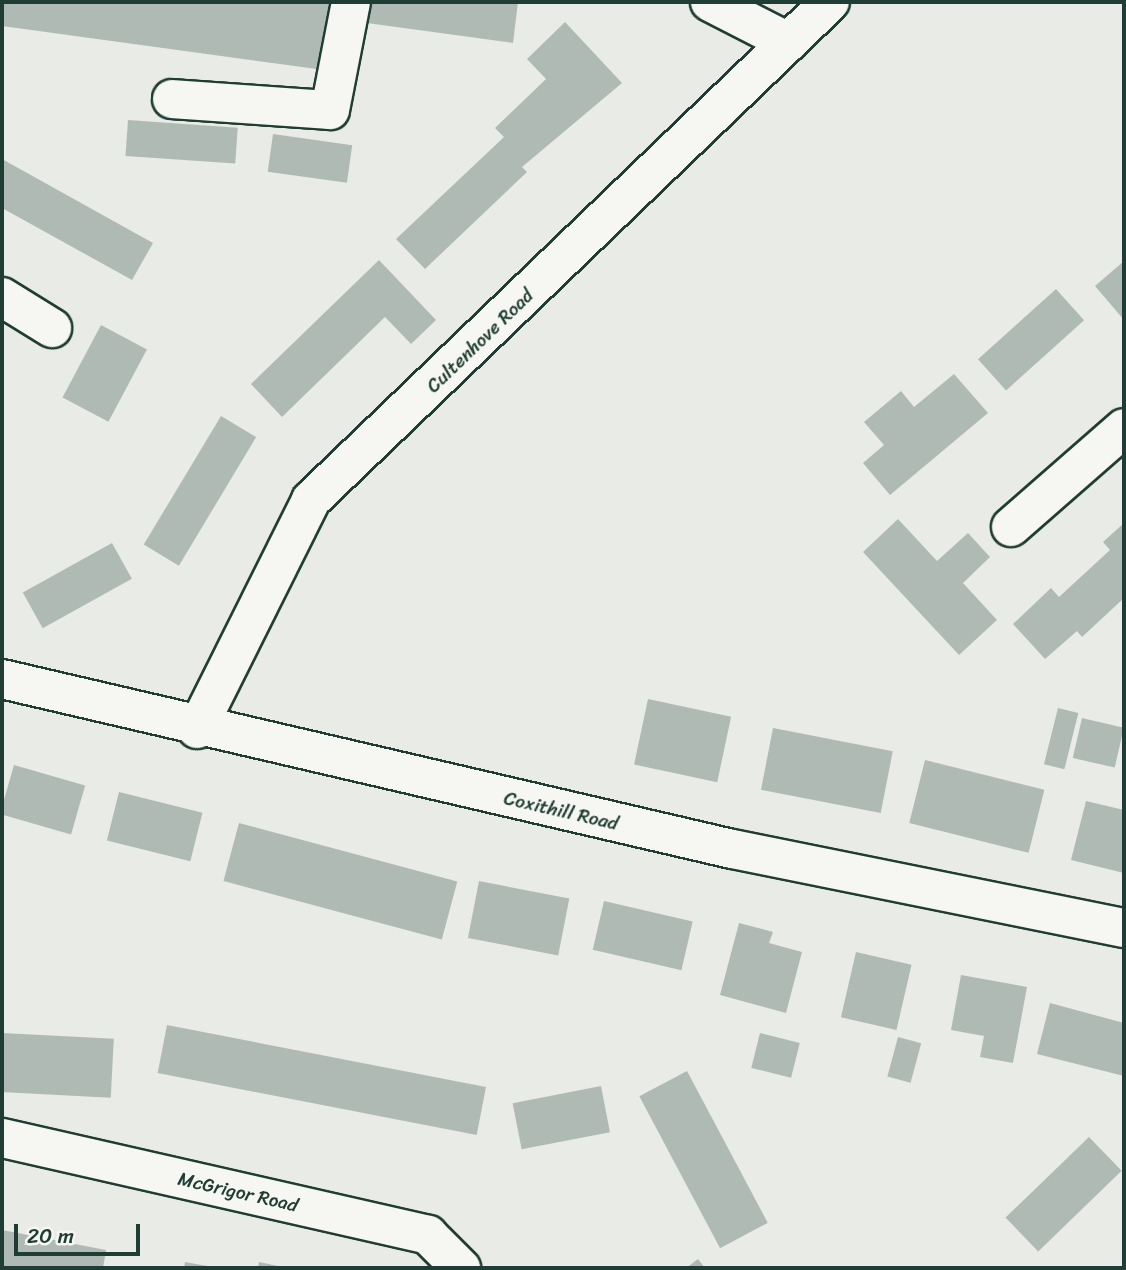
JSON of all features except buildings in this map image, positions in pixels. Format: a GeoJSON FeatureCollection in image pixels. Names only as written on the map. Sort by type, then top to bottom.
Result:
{"type":"FeatureCollection","features":[{"type":"Feature","properties":{"kind":"street"},"geometry":{"type":"LineString","coordinates":[[172,99],[330,110],[351,2]]}},
{"type":"Feature","properties":{"kind":"street"},"geometry":{"type":"LineString","coordinates":[[710,2],[788,42]]}},
{"type":"Feature","properties":{"kind":"street","name":"Cultenhove Road"},"geometry":{"type":"LineString","coordinates":[[197,729],[311,500],[830,2]]}},
{"type":"Feature","properties":{"kind":"street"},"geometry":{"type":"LineString","coordinates":[[2,297],[52,328]]}},
{"type":"Feature","properties":{"kind":"street"},"geometry":{"type":"LineString","coordinates":[[1011,527],[1124,428]]}},
{"type":"Feature","properties":{"kind":"street","name":"Coxithill Road"},"geometry":{"type":"LineString","coordinates":[[2,679],[197,729],[1124,928]]}},
{"type":"Feature","properties":{"kind":"street","name":"McGrigor Road"},"geometry":{"type":"LineString","coordinates":[[2,1138],[428,1235],[461,1268]]}}]}
